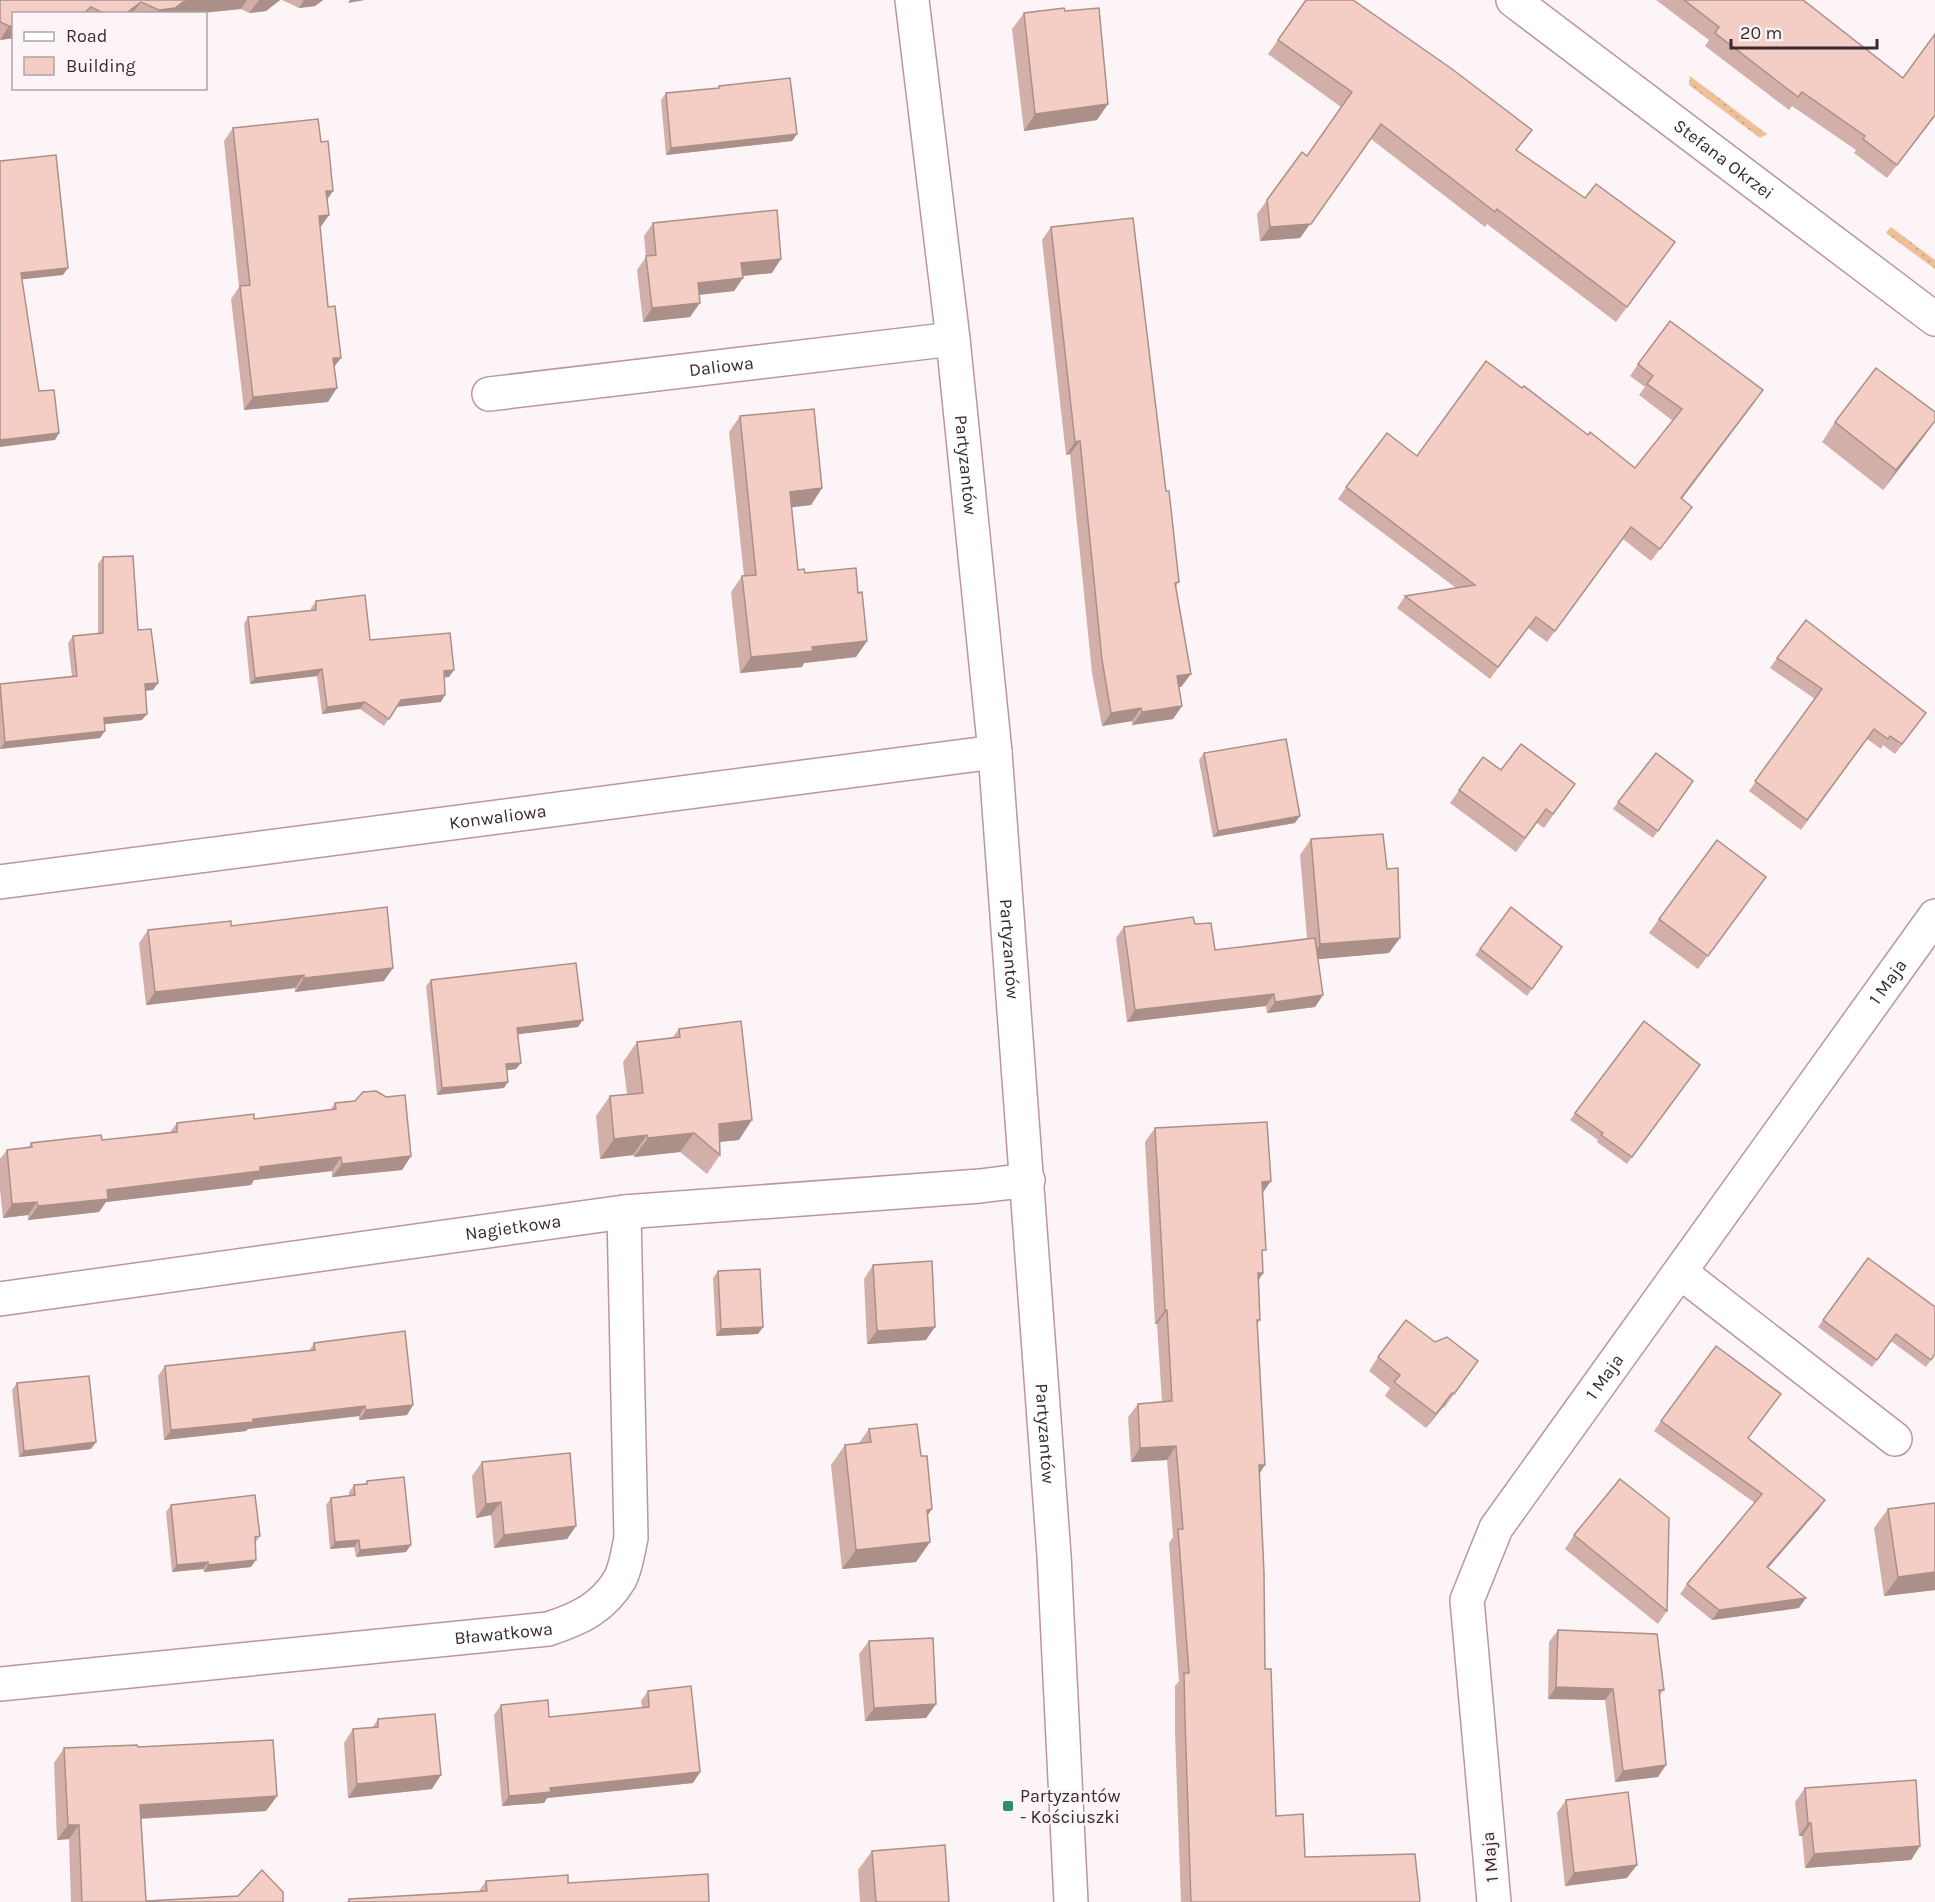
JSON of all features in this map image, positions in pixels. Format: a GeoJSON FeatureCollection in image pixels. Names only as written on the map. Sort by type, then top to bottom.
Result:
{"type":"FeatureCollection","features":[{"type":"Feature","properties":{"kind":"street","name":"Partyzantów"},"geometry":{"type":"LineString","coordinates":[[912,0],[953,339],[995,752],[1054,1555],[1071,1902]]}},
{"type":"Feature","properties":{"kind":"street","name":"Stefana Okrzei"},"geometry":{"type":"LineString","coordinates":[[1514,0],[1935,319]]}},
{"type":"Feature","properties":{"kind":"street","name":"Daliowa"},"geometry":{"type":"LineString","coordinates":[[489,394],[953,339]]}},
{"type":"Feature","properties":{"kind":"street","name":"Konwaliowa"},"geometry":{"type":"LineString","coordinates":[[0,882],[995,752]]}},
{"type":"Feature","properties":{"kind":"street","name":"1 Maja"},"geometry":{"type":"LineString","coordinates":[[1494,1902],[1467,1600],[1496,1528],[1935,916]]}},
{"type":"Feature","properties":{"kind":"street","name":"Nagietkowa"},"geometry":{"type":"LineString","coordinates":[[0,1299],[624,1212],[980,1186],[1028,1180]]}},
{"type":"Feature","properties":{"kind":"street","name":"Bławatkowa"},"geometry":{"type":"LineString","coordinates":[[0,1684],[548,1629],[574,1621],[597,1607],[621,1578],[631,1538],[624,1212]]}},
{"type":"Feature","properties":{"kind":"street"},"geometry":{"type":"LineString","coordinates":[[1680,1272],[1895,1439]]}},
{"type":"Feature","properties":{"kind":"shaded area"},"geometry":{"type":"Polygon","coordinates":[[[1690,76],[1767,134],[1760,138],[1689,85],[1690,76]]]}},
{"type":"Feature","properties":{"kind":"shaded area"},"geometry":{"type":"Polygon","coordinates":[[[1891,227],[1935,260],[1935,269],[1886,233],[1891,227]]]}},
{"type":"Feature","properties":{"kind":"building"},"geometry":{"type":"Polygon","coordinates":[[[0,0],[202,0],[183,2],[175,8],[159,10],[141,2],[128,12],[101,12],[91,7],[85,12],[12,12],[12,26],[0,22],[0,0]]]}},
{"type":"Feature","properties":{"kind":"building"},"geometry":{"type":"Polygon","coordinates":[[[1306,0],[1353,0],[1452,69],[1532,130],[1516,150],[1585,198],[1596,184],[1675,242],[1627,307],[1497,209],[1495,212],[1381,124],[1311,224],[1270,227],[1267,200],[1302,152],[1307,156],[1352,92],[1278,40],[1306,0]]]}},
{"type":"Feature","properties":{"kind":"building"},"geometry":{"type":"Polygon","coordinates":[[[1684,0],[1803,0],[1903,78],[1935,34],[1935,115],[1897,165],[1863,139],[1865,136],[1802,92],[1798,97],[1715,33],[1719,27],[1684,0]]]}},
{"type":"Feature","properties":{"kind":"building"},"geometry":{"type":"Polygon","coordinates":[[[1064,8],[1065,11],[1099,8],[1108,104],[1035,114],[1024,13],[1064,8]]]}},
{"type":"Feature","properties":{"kind":"building"},"geometry":{"type":"Polygon","coordinates":[[[790,78],[797,134],[671,148],[666,93],[790,78]]]}},
{"type":"Feature","properties":{"kind":"building"},"geometry":{"type":"Polygon","coordinates":[[[318,119],[321,142],[328,141],[333,191],[326,191],[329,215],[319,216],[328,307],[335,306],[341,358],[333,358],[337,388],[253,397],[240,286],[250,285],[233,128],[318,119]]]}},
{"type":"Feature","properties":{"kind":"building"},"geometry":{"type":"Polygon","coordinates":[[[56,155],[68,268],[21,273],[39,391],[54,390],[59,433],[0,440],[0,161],[56,155]]]}},
{"type":"Feature","properties":{"kind":"building"},"geometry":{"type":"Polygon","coordinates":[[[777,210],[781,259],[741,263],[743,278],[698,283],[700,303],[652,308],[646,256],[656,255],[653,223],[777,210]]]}},
{"type":"Feature","properties":{"kind":"building"},"geometry":{"type":"Polygon","coordinates":[[[1133,218],[1166,491],[1169,491],[1179,582],[1175,583],[1191,674],[1177,676],[1182,706],[1142,712],[1141,708],[1111,713],[1102,660],[1080,441],[1075,442],[1051,227],[1133,218]]]}},
{"type":"Feature","properties":{"kind":"building"},"geometry":{"type":"Polygon","coordinates":[[[1670,321],[1763,390],[1681,498],[1692,507],[1660,549],[1631,527],[1555,631],[1536,617],[1498,667],[1405,596],[1475,585],[1346,487],[1387,433],[1417,456],[1486,361],[1522,388],[1524,386],[1588,435],[1590,432],[1635,468],[1682,409],[1647,384],[1653,376],[1638,364],[1670,321]]]}},
{"type":"Feature","properties":{"kind":"building"},"geometry":{"type":"Polygon","coordinates":[[[1876,368],[1935,412],[1935,421],[1896,470],[1835,422],[1876,368]]]}},
{"type":"Feature","properties":{"kind":"building"},"geometry":{"type":"Polygon","coordinates":[[[814,409],[822,488],[790,492],[798,570],[804,569],[805,573],[856,568],[858,593],[862,592],[867,641],[812,647],[813,651],[751,657],[742,576],[756,575],[740,416],[814,409]]]}},
{"type":"Feature","properties":{"kind":"building"},"geometry":{"type":"Polygon","coordinates":[[[133,556],[138,630],[151,629],[158,683],[145,684],[147,714],[104,718],[105,731],[5,742],[0,684],[77,676],[73,636],[103,633],[103,557],[133,556]]]}},
{"type":"Feature","properties":{"kind":"building"},"geometry":{"type":"Polygon","coordinates":[[[365,595],[370,640],[450,633],[454,670],[444,671],[445,695],[401,700],[389,719],[365,702],[327,707],[322,669],[255,678],[248,617],[316,610],[316,601],[365,595]]]}},
{"type":"Feature","properties":{"kind":"building"},"geometry":{"type":"Polygon","coordinates":[[[1806,620],[1926,713],[1902,744],[1890,736],[1888,739],[1874,729],[1807,820],[1755,781],[1822,689],[1777,658],[1806,620]]]}},
{"type":"Feature","properties":{"kind":"building"},"geometry":{"type":"Polygon","coordinates":[[[1286,739],[1300,816],[1218,831],[1204,753],[1286,739]]]}},
{"type":"Feature","properties":{"kind":"building"},"geometry":{"type":"Polygon","coordinates":[[[1521,744],[1575,784],[1553,814],[1546,809],[1525,838],[1459,790],[1483,757],[1501,770],[1521,744]]]}},
{"type":"Feature","properties":{"kind":"building"},"geometry":{"type":"Polygon","coordinates":[[[1656,753],[1693,781],[1658,831],[1618,802],[1656,753]]]}},
{"type":"Feature","properties":{"kind":"building"},"geometry":{"type":"Polygon","coordinates":[[[1383,834],[1387,869],[1398,868],[1400,938],[1320,944],[1311,839],[1383,834]]]}},
{"type":"Feature","properties":{"kind":"building"},"geometry":{"type":"Polygon","coordinates":[[[1717,840],[1766,877],[1708,956],[1659,919],[1717,840]]]}},
{"type":"Feature","properties":{"kind":"building"},"geometry":{"type":"Polygon","coordinates":[[[387,907],[393,968],[304,978],[304,975],[155,992],[148,930],[231,921],[231,926],[387,907]]]}},
{"type":"Feature","properties":{"kind":"building"},"geometry":{"type":"Polygon","coordinates":[[[1511,907],[1562,947],[1532,989],[1480,949],[1511,907]]]}},
{"type":"Feature","properties":{"kind":"building"},"geometry":{"type":"Polygon","coordinates":[[[1193,917],[1195,924],[1211,923],[1215,950],[1315,938],[1323,995],[1275,1002],[1274,994],[1135,1010],[1124,927],[1193,917]]]}},
{"type":"Feature","properties":{"kind":"building"},"geometry":{"type":"Polygon","coordinates":[[[576,963],[583,1020],[517,1028],[521,1063],[506,1064],[508,1082],[442,1088],[431,980],[576,963]]]}},
{"type":"Feature","properties":{"kind":"building"},"geometry":{"type":"Polygon","coordinates":[[[741,1021],[752,1120],[719,1124],[720,1155],[694,1133],[614,1139],[610,1096],[643,1093],[637,1042],[680,1037],[679,1029],[741,1021]]]}},
{"type":"Feature","properties":{"kind":"building"},"geometry":{"type":"Polygon","coordinates":[[[1644,1021],[1700,1065],[1632,1157],[1575,1113],[1644,1021]]]}},
{"type":"Feature","properties":{"kind":"building"},"geometry":{"type":"Polygon","coordinates":[[[376,1091],[386,1097],[405,1095],[411,1156],[342,1164],[341,1157],[260,1167],[260,1171],[107,1190],[108,1199],[38,1206],[37,1202],[12,1204],[7,1150],[32,1147],[31,1143],[101,1135],[102,1140],[177,1132],[177,1123],[254,1114],[254,1119],[336,1109],[335,1103],[355,1101],[363,1092],[376,1091]]]}},
{"type":"Feature","properties":{"kind":"building"},"geometry":{"type":"Polygon","coordinates":[[[1267,1122],[1271,1181],[1262,1182],[1266,1250],[1262,1250],[1263,1273],[1258,1273],[1260,1320],[1257,1320],[1265,1465],[1259,1465],[1264,1573],[1265,1669],[1271,1669],[1276,1816],[1303,1814],[1305,1857],[1415,1854],[1419,1902],[1191,1902],[1184,1673],[1189,1673],[1178,1529],[1183,1529],[1176,1446],[1140,1448],[1138,1404],[1172,1401],[1155,1128],[1267,1122]]]}},
{"type":"Feature","properties":{"kind":"building"},"geometry":{"type":"Polygon","coordinates":[[[1868,1258],[1935,1307],[1935,1354],[1931,1360],[1896,1334],[1877,1360],[1823,1320],[1868,1258]]]}},
{"type":"Feature","properties":{"kind":"building"},"geometry":{"type":"Polygon","coordinates":[[[932,1261],[935,1327],[877,1331],[873,1265],[932,1261]]]}},
{"type":"Feature","properties":{"kind":"building"},"geometry":{"type":"Polygon","coordinates":[[[760,1269],[763,1327],[721,1329],[718,1271],[760,1269]]]}},
{"type":"Feature","properties":{"kind":"building"},"geometry":{"type":"Polygon","coordinates":[[[1406,1320],[1435,1342],[1447,1337],[1478,1361],[1436,1414],[1394,1382],[1400,1375],[1378,1357],[1406,1320]]]}},
{"type":"Feature","properties":{"kind":"building"},"geometry":{"type":"Polygon","coordinates":[[[405,1331],[413,1405],[366,1410],[365,1406],[253,1419],[253,1422],[171,1430],[165,1366],[315,1350],[314,1343],[405,1331]]]}},
{"type":"Feature","properties":{"kind":"building"},"geometry":{"type":"Polygon","coordinates":[[[1716,1346],[1781,1394],[1748,1438],[1825,1500],[1767,1567],[1806,1598],[1719,1610],[1687,1584],[1762,1494],[1661,1421],[1716,1346]]]}},
{"type":"Feature","properties":{"kind":"building"},"geometry":{"type":"Polygon","coordinates":[[[89,1376],[96,1442],[24,1451],[17,1383],[89,1376]]]}},
{"type":"Feature","properties":{"kind":"building"},"geometry":{"type":"Polygon","coordinates":[[[917,1424],[921,1456],[927,1456],[932,1509],[927,1510],[930,1542],[856,1550],[845,1445],[871,1442],[869,1429],[917,1424]]]}},
{"type":"Feature","properties":{"kind":"building"},"geometry":{"type":"Polygon","coordinates":[[[570,1453],[576,1526],[504,1535],[501,1502],[486,1504],[482,1462],[570,1453]]]}},
{"type":"Feature","properties":{"kind":"building"},"geometry":{"type":"Polygon","coordinates":[[[404,1477],[411,1545],[360,1550],[359,1540],[335,1542],[331,1498],[355,1495],[354,1485],[367,1484],[367,1481],[404,1477]]]}},
{"type":"Feature","properties":{"kind":"building"},"geometry":{"type":"Polygon","coordinates":[[[1620,1479],[1669,1518],[1667,1611],[1574,1535],[1620,1479]]]}},
{"type":"Feature","properties":{"kind":"building"},"geometry":{"type":"Polygon","coordinates":[[[255,1495],[260,1536],[255,1537],[256,1560],[208,1565],[208,1562],[177,1565],[171,1505],[255,1495]]]}},
{"type":"Feature","properties":{"kind":"building"},"geometry":{"type":"Polygon","coordinates":[[[1935,1503],[1935,1572],[1898,1577],[1888,1509],[1935,1503]]]}},
{"type":"Feature","properties":{"kind":"building"},"geometry":{"type":"Polygon","coordinates":[[[1558,1630],[1657,1634],[1664,1690],[1659,1690],[1666,1765],[1623,1771],[1613,1689],[1556,1687],[1558,1630]]]}},
{"type":"Feature","properties":{"kind":"building"},"geometry":{"type":"Polygon","coordinates":[[[933,1638],[936,1704],[874,1708],[869,1641],[933,1638]]]}},
{"type":"Feature","properties":{"kind":"building"},"geometry":{"type":"Polygon","coordinates":[[[691,1686],[700,1772],[550,1788],[551,1792],[509,1796],[501,1705],[548,1700],[549,1717],[649,1707],[648,1691],[691,1686]]]}},
{"type":"Feature","properties":{"kind":"building"},"geometry":{"type":"Polygon","coordinates":[[[435,1714],[441,1775],[357,1784],[353,1729],[378,1727],[378,1719],[435,1714]]]}},
{"type":"Feature","properties":{"kind":"building"},"geometry":{"type":"Polygon","coordinates":[[[273,1740],[277,1796],[140,1805],[146,1901],[238,1896],[262,1870],[283,1892],[283,1902],[82,1902],[79,1825],[68,1825],[64,1748],[137,1745],[138,1747],[273,1740]]]}},
{"type":"Feature","properties":{"kind":"building"},"geometry":{"type":"Polygon","coordinates":[[[1916,1780],[1920,1846],[1814,1854],[1805,1788],[1916,1780]]]}},
{"type":"Feature","properties":{"kind":"building"},"geometry":{"type":"Polygon","coordinates":[[[1628,1792],[1637,1865],[1574,1873],[1566,1800],[1628,1792]]]}},
{"type":"Feature","properties":{"kind":"building"},"geometry":{"type":"Polygon","coordinates":[[[945,1845],[949,1902],[876,1902],[872,1851],[945,1845]]]}},
{"type":"Feature","properties":{"kind":"building"},"geometry":{"type":"Polygon","coordinates":[[[708,1874],[709,1902],[349,1902],[349,1899],[487,1891],[486,1881],[568,1875],[568,1883],[708,1874]]]}},
{"type":"Feature","properties":{"kind":"place","name":"Partyzantów - Kościuszki"},"geometry":{"type":"Point","coordinates":[1008,1806]}}]}
